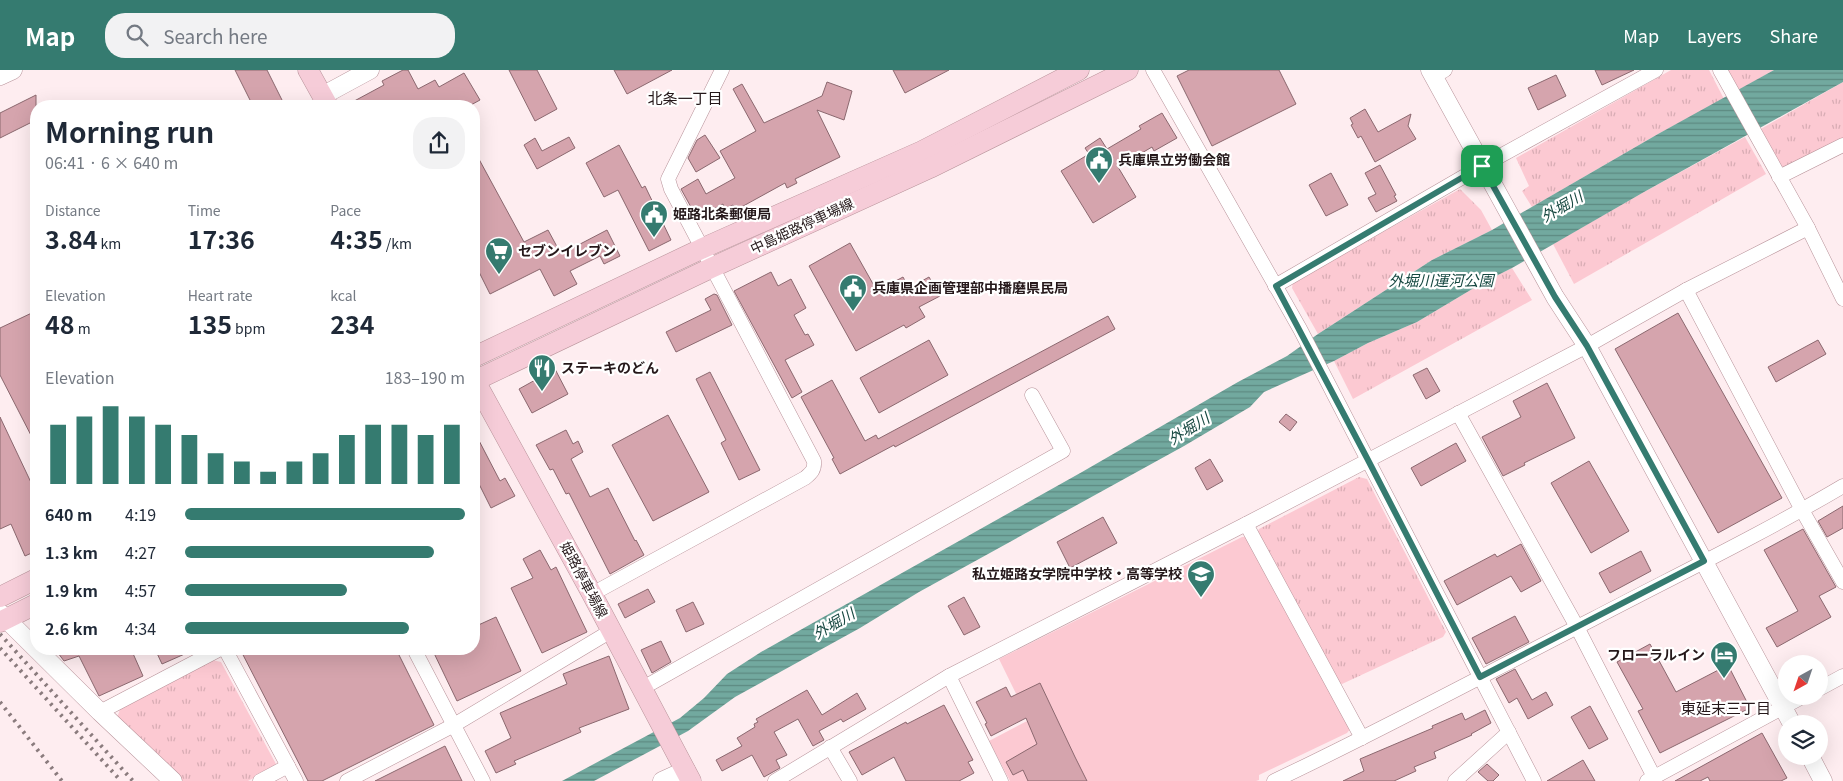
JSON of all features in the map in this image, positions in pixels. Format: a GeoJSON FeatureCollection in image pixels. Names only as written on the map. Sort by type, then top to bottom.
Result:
{"type":"FeatureCollection","features":[{"type":"Feature","properties":{"kind":"main road"},"geometry":{"type":"LineString","coordinates":[[308,70],[324,100]]}},
{"type":"Feature","properties":{"kind":"main road","name":"中島姫路停車場線"},"geometry":{"type":"LineString","coordinates":[[480,355],[702,249],[922,151],[1078,70]]}},
{"type":"Feature","properties":{"kind":"main road","name":"中島姫路停車場線"},"geometry":{"type":"LineString","coordinates":[[480,377],[711,268],[930,168],[1128,70]]}},
{"type":"Feature","properties":{"kind":"main road","name":"姫路停車場線"},"geometry":{"type":"LineString","coordinates":[[480,391],[592,594],[688,775]]}},
{"type":"Feature","properties":{"kind":"main road"},"geometry":{"type":"LineString","coordinates":[[0,597],[30,582]]}},
{"type":"Feature","properties":{"kind":"main road"},"geometry":{"type":"LineString","coordinates":[[2,618],[30,606]]}},
{"type":"Feature","properties":{"kind":"street"},"geometry":{"type":"LineString","coordinates":[[0,76],[13,70]]}},
{"type":"Feature","properties":{"kind":"street"},"geometry":{"type":"LineString","coordinates":[[326,100],[370,70]]}},
{"type":"Feature","properties":{"kind":"street"},"geometry":{"type":"LineString","coordinates":[[592,594],[805,478],[812,472],[814,467],[814,461],[711,268],[671,189],[668,178],[722,70]]}},
{"type":"Feature","properties":{"kind":"street"},"geometry":{"type":"LineString","coordinates":[[1153,70],[1300,329],[1534,781]]}},
{"type":"Feature","properties":{"kind":"street"},"geometry":{"type":"LineString","coordinates":[[1276,286],[1482,166],[1656,70]]}},
{"type":"Feature","properties":{"kind":"street"},"geometry":{"type":"LineString","coordinates":[[1720,70],[1808,228],[1843,299]]}},
{"type":"Feature","properties":{"kind":"street"},"geometry":{"type":"LineString","coordinates":[[1437,72],[1482,166],[1496,188],[1555,297],[1587,346],[1787,715]]}},
{"type":"Feature","properties":{"kind":"street"},"geometry":{"type":"LineString","coordinates":[[1780,177],[1843,145]]}},
{"type":"Feature","properties":{"kind":"street"},"geometry":{"type":"LineString","coordinates":[[775,781],[949,676],[1246,524],[1587,346],[1686,290],[1808,228]]}},
{"type":"Feature","properties":{"kind":"street"},"geometry":{"type":"LineString","coordinates":[[1686,290],[1802,510],[1843,582]]}},
{"type":"Feature","properties":{"kind":"street"},"geometry":{"type":"LineString","coordinates":[[641,689],[1063,451],[1032,395]]}},
{"type":"Feature","properties":{"kind":"street"},"geometry":{"type":"LineString","coordinates":[[1458,413],[1577,627],[1650,779],[1787,705]]}},
{"type":"Feature","properties":{"kind":"street"},"geometry":{"type":"LineString","coordinates":[[1275,781],[1577,627],[1802,510],[1843,486]]}},
{"type":"Feature","properties":{"kind":"street"},"geometry":{"type":"LineString","coordinates":[[1246,524],[1362,738]]}},
{"type":"Feature","properties":{"kind":"street"},"geometry":{"type":"LineString","coordinates":[[2,618],[30,645]]}},
{"type":"Feature","properties":{"kind":"street"},"geometry":{"type":"LineString","coordinates":[[347,781],[454,725],[611,631]]}},
{"type":"Feature","properties":{"kind":"street"},"geometry":{"type":"LineString","coordinates":[[41,655],[173,781]]}},
{"type":"Feature","properties":{"kind":"street"},"geometry":{"type":"LineString","coordinates":[[100,712],[209,655]]}},
{"type":"Feature","properties":{"kind":"street"},"geometry":{"type":"LineString","coordinates":[[228,655],[296,781]]}},
{"type":"Feature","properties":{"kind":"street"},"geometry":{"type":"LineString","coordinates":[[417,655],[483,781]]}},
{"type":"Feature","properties":{"kind":"street"},"geometry":{"type":"LineString","coordinates":[[949,676],[1001,781]]}},
{"type":"Feature","properties":{"kind":"street"},"geometry":{"type":"LineString","coordinates":[[1828,684],[1843,676]]}},
{"type":"Feature","properties":{"kind":"street"},"geometry":{"type":"LineString","coordinates":[[1456,781],[1509,732]]}},
{"type":"Feature","properties":{"kind":"street"},"geometry":{"type":"LineString","coordinates":[[830,747],[850,781]]}},
{"type":"Feature","properties":{"kind":"street"},"geometry":{"type":"LineString","coordinates":[[1815,765],[1823,781]]}},
{"type":"Feature","properties":{"kind":"street"},"geometry":{"type":"LineString","coordinates":[[260,781],[288,766]]}},
{"type":"Feature","properties":{"kind":"street"},"geometry":{"type":"LineString","coordinates":[[662,781],[688,775]]}},
{"type":"Feature","properties":{"kind":"green space"},"geometry":{"type":"Polygon","coordinates":[[[1671,70],[1709,70],[1724,99],[1658,134],[1532,207],[1522,191],[1529,186],[1516,158],[1671,70]]]}},
{"type":"Feature","properties":{"kind":"green space"},"geometry":{"type":"Polygon","coordinates":[[[1724,70],[1774,70],[1737,91],[1724,70]]]}},
{"type":"Feature","properties":{"kind":"green space"},"geometry":{"type":"Polygon","coordinates":[[[1843,82],[1843,139],[1789,169],[1779,165],[1759,130],[1843,82]]]}},
{"type":"Feature","properties":{"kind":"green space"},"geometry":{"type":"Polygon","coordinates":[[[1745,137],[1766,174],[1574,284],[1553,244],[1745,137]]]}},
{"type":"Feature","properties":{"kind":"green space"},"geometry":{"type":"Polygon","coordinates":[[[1460,189],[1481,210],[1492,230],[1432,260],[1318,334],[1292,288],[1293,282],[1460,189]]]}},
{"type":"Feature","properties":{"kind":"green space"},"geometry":{"type":"Polygon","coordinates":[[[1512,268],[1532,300],[1353,399],[1334,361],[1368,343],[1417,322],[1484,282],[1512,268]]]}},
{"type":"Feature","properties":{"kind":"green space"},"geometry":{"type":"Polygon","coordinates":[[[1359,477],[1367,479],[1446,632],[1443,637],[1342,684],[1336,682],[1257,533],[1259,529],[1359,477]]]}},
{"type":"Feature","properties":{"kind":"green space","name":"私立姫路女学院中学校・高等学校"},"geometry":{"type":"Polygon","coordinates":[[[1242,537],[1248,537],[1351,728],[1347,733],[1259,775],[1259,780],[1256,781],[1010,781],[989,741],[1029,720],[999,659],[1242,537]]]}},
{"type":"Feature","properties":{"kind":"green space"},"geometry":{"type":"Polygon","coordinates":[[[212,660],[221,662],[276,764],[248,781],[183,781],[117,718],[120,709],[212,660]]]}},
{"type":"Feature","properties":{"kind":"water"},"geometry":{"type":"Polygon","coordinates":[[[1774,70],[1843,70],[1843,82],[1484,282],[1417,322],[1264,392],[1250,407],[1184,446],[919,592],[860,628],[735,697],[688,731],[594,781],[562,781],[680,718],[704,698],[727,674],[761,652],[1287,356],[1432,260],[1492,230],[1658,134],[1774,70]]]}},
{"type":"Feature","properties":{"kind":"building"},"geometry":{"type":"Polygon","coordinates":[[[235,70],[267,70],[282,100],[250,100],[235,70]]]}},
{"type":"Feature","properties":{"kind":"building"},"geometry":{"type":"Polygon","coordinates":[[[403,70],[408,70],[418,89],[435,80],[439,87],[464,73],[480,100],[356,100],[384,85],[382,81],[403,70]]]}},
{"type":"Feature","properties":{"kind":"building"},"geometry":{"type":"Polygon","coordinates":[[[509,70],[537,70],[557,109],[535,121],[509,70]]]}},
{"type":"Feature","properties":{"kind":"building"},"geometry":{"type":"Polygon","coordinates":[[[614,70],[672,70],[627,94],[614,70]]]}},
{"type":"Feature","properties":{"kind":"building"},"geometry":{"type":"Polygon","coordinates":[[[893,70],[949,70],[905,93],[893,70]]]}},
{"type":"Feature","properties":{"kind":"building"},"geometry":{"type":"Polygon","coordinates":[[[1189,70],[1279,70],[1296,104],[1212,146],[1177,76],[1189,70]]]}},
{"type":"Feature","properties":{"kind":"building"},"geometry":{"type":"Polygon","coordinates":[[[1595,70],[1634,70],[1602,85],[1595,70]]]}},
{"type":"Feature","properties":{"kind":"building"},"geometry":{"type":"Polygon","coordinates":[[[1556,75],[1566,96],[1538,110],[1528,88],[1556,75]]]}},
{"type":"Feature","properties":{"kind":"building"},"geometry":{"type":"Polygon","coordinates":[[[827,82],[852,91],[844,120],[817,110],[840,157],[795,179],[797,183],[787,188],[785,183],[736,210],[733,205],[725,209],[723,204],[697,218],[681,189],[698,179],[706,194],[735,178],[720,151],[756,131],[733,89],[742,84],[764,123],[822,96],[827,82]]]}},
{"type":"Feature","properties":{"kind":"building"},"geometry":{"type":"Polygon","coordinates":[[[36,95],[36,100],[30,100],[30,123],[0,138],[0,113],[36,95]]]}},
{"type":"Feature","properties":{"kind":"building"},"geometry":{"type":"Polygon","coordinates":[[[1365,109],[1378,132],[1411,114],[1408,126],[1416,139],[1375,162],[1361,136],[1358,138],[1351,125],[1353,124],[1350,118],[1365,109]]]}},
{"type":"Feature","properties":{"kind":"building","name":"兵庫県立労働会館"},"geometry":{"type":"Polygon","coordinates":[[[1162,113],[1177,138],[1154,151],[1152,147],[1118,167],[1136,197],[1093,223],[1061,171],[1089,154],[1085,148],[1100,138],[1107,149],[1141,129],[1139,126],[1162,113]]]}},
{"type":"Feature","properties":{"kind":"building"},"geometry":{"type":"Polygon","coordinates":[[[705,135],[720,158],[696,172],[688,158],[697,140],[705,135]]]}},
{"type":"Feature","properties":{"kind":"building"},"geometry":{"type":"Polygon","coordinates":[[[569,137],[575,148],[537,169],[524,145],[535,138],[542,151],[569,137]]]}},
{"type":"Feature","properties":{"kind":"building"},"geometry":{"type":"Polygon","coordinates":[[[619,145],[642,188],[645,186],[671,240],[649,251],[618,190],[604,197],[586,163],[619,145]]]}},
{"type":"Feature","properties":{"kind":"building"},"geometry":{"type":"Polygon","coordinates":[[[480,161],[524,242],[548,230],[561,254],[607,230],[620,256],[604,264],[600,256],[570,271],[577,284],[554,296],[540,269],[490,294],[480,274],[480,161]]]}},
{"type":"Feature","properties":{"kind":"building"},"geometry":{"type":"Polygon","coordinates":[[[1380,165],[1396,195],[1394,196],[1397,201],[1376,212],[1368,198],[1376,194],[1365,173],[1380,165]]]}},
{"type":"Feature","properties":{"kind":"building"},"geometry":{"type":"Polygon","coordinates":[[[1331,173],[1348,205],[1326,216],[1309,185],[1331,173]]]}},
{"type":"Feature","properties":{"kind":"building"},"geometry":{"type":"Polygon","coordinates":[[[850,243],[877,291],[903,277],[909,288],[929,277],[940,296],[919,307],[925,317],[906,328],[904,325],[856,351],[809,266],[850,243]]]}},
{"type":"Feature","properties":{"kind":"building"},"geometry":{"type":"Polygon","coordinates":[[[771,272],[778,286],[791,279],[806,308],[794,315],[805,335],[808,334],[814,345],[785,360],[802,392],[792,398],[734,291],[771,272]]]}},
{"type":"Feature","properties":{"kind":"building"},"geometry":{"type":"Polygon","coordinates":[[[714,294],[717,295],[732,325],[676,352],[666,332],[711,310],[705,299],[714,294]]]}},
{"type":"Feature","properties":{"kind":"building"},"geometry":{"type":"Polygon","coordinates":[[[1678,313],[1782,498],[1718,533],[1615,349],[1678,313]]]}},
{"type":"Feature","properties":{"kind":"building"},"geometry":{"type":"Polygon","coordinates":[[[30,314],[30,433],[0,375],[0,328],[30,314]]]}},
{"type":"Feature","properties":{"kind":"building"},"geometry":{"type":"Polygon","coordinates":[[[1108,316],[1115,329],[895,447],[894,445],[840,474],[832,459],[834,458],[801,397],[832,380],[865,441],[876,435],[878,439],[1108,316]]]}},
{"type":"Feature","properties":{"kind":"building"},"geometry":{"type":"Polygon","coordinates":[[[929,340],[948,375],[879,413],[860,378],[929,340]]]}},
{"type":"Feature","properties":{"kind":"building"},"geometry":{"type":"Polygon","coordinates":[[[1818,340],[1826,354],[1776,382],[1768,367],[1818,340]]]}},
{"type":"Feature","properties":{"kind":"building"},"geometry":{"type":"Polygon","coordinates":[[[1427,368],[1440,391],[1426,399],[1413,375],[1427,368]]]}},
{"type":"Feature","properties":{"kind":"building"},"geometry":{"type":"Polygon","coordinates":[[[555,369],[568,394],[532,413],[519,389],[555,369]]]}},
{"type":"Feature","properties":{"kind":"building"},"geometry":{"type":"Polygon","coordinates":[[[710,372],[760,470],[739,480],[721,443],[726,440],[696,379],[710,372]]]}},
{"type":"Feature","properties":{"kind":"building"},"geometry":{"type":"Polygon","coordinates":[[[1547,383],[1575,438],[1524,463],[1525,465],[1503,476],[1482,437],[1521,417],[1513,401],[1547,383]]]}},
{"type":"Feature","properties":{"kind":"building"},"geometry":{"type":"Polygon","coordinates":[[[1286,414],[1297,422],[1290,431],[1279,422],[1286,414]]]}},
{"type":"Feature","properties":{"kind":"building"},"geometry":{"type":"Polygon","coordinates":[[[668,415],[709,492],[653,521],[612,445],[668,415]]]}},
{"type":"Feature","properties":{"kind":"building"},"geometry":{"type":"Polygon","coordinates":[[[0,417],[30,480],[30,554],[25,556],[11,524],[0,529],[0,417]]]}},
{"type":"Feature","properties":{"kind":"building"},"geometry":{"type":"Polygon","coordinates":[[[566,430],[573,444],[578,441],[583,452],[571,459],[590,497],[608,488],[644,555],[610,574],[569,493],[566,494],[553,469],[550,470],[536,445],[566,430]]]}},
{"type":"Feature","properties":{"kind":"building"},"geometry":{"type":"Polygon","coordinates":[[[480,443],[500,481],[505,478],[515,496],[491,508],[480,486],[480,443]]]}},
{"type":"Feature","properties":{"kind":"building"},"geometry":{"type":"Polygon","coordinates":[[[1456,443],[1466,461],[1421,486],[1411,468],[1456,443]]]}},
{"type":"Feature","properties":{"kind":"building"},"geometry":{"type":"Polygon","coordinates":[[[1210,459],[1223,481],[1207,490],[1195,468],[1210,459]]]}},
{"type":"Feature","properties":{"kind":"building"},"geometry":{"type":"Polygon","coordinates":[[[1589,461],[1629,531],[1591,553],[1551,483],[1589,461]]]}},
{"type":"Feature","properties":{"kind":"building"},"geometry":{"type":"Polygon","coordinates":[[[1843,506],[1843,528],[1827,537],[1818,521],[1843,506]]]}},
{"type":"Feature","properties":{"kind":"building"},"geometry":{"type":"Polygon","coordinates":[[[1103,517],[1117,543],[1070,568],[1057,542],[1103,517]]]}},
{"type":"Feature","properties":{"kind":"building"},"geometry":{"type":"Polygon","coordinates":[[[1803,529],[1836,587],[1819,596],[1831,617],[1777,647],[1766,628],[1798,611],[1764,550],[1803,529]]]}},
{"type":"Feature","properties":{"kind":"building"},"geometry":{"type":"Polygon","coordinates":[[[1521,544],[1541,581],[1521,592],[1511,576],[1457,605],[1444,581],[1495,554],[1497,557],[1521,544]]]}},
{"type":"Feature","properties":{"kind":"building"},"geometry":{"type":"Polygon","coordinates":[[[540,550],[551,570],[556,567],[587,632],[542,653],[511,588],[533,578],[523,559],[540,550]]]}},
{"type":"Feature","properties":{"kind":"building"},"geometry":{"type":"Polygon","coordinates":[[[1641,551],[1651,571],[1610,593],[1599,573],[1641,551]]]}},
{"type":"Feature","properties":{"kind":"building"},"geometry":{"type":"Polygon","coordinates":[[[648,589],[655,602],[625,618],[618,604],[648,589]]]}},
{"type":"Feature","properties":{"kind":"building"},"geometry":{"type":"Polygon","coordinates":[[[964,597],[980,627],[964,635],[948,606],[964,597]]]}},
{"type":"Feature","properties":{"kind":"building"},"geometry":{"type":"Polygon","coordinates":[[[693,602],[704,624],[686,632],[676,610],[693,602]]]}},
{"type":"Feature","properties":{"kind":"building"},"geometry":{"type":"Polygon","coordinates":[[[1515,616],[1529,642],[1486,664],[1472,638],[1515,616]]]}},
{"type":"Feature","properties":{"kind":"building"},"geometry":{"type":"Polygon","coordinates":[[[496,617],[521,671],[457,701],[435,655],[480,655],[480,624],[496,617]]]}},
{"type":"Feature","properties":{"kind":"building"},"geometry":{"type":"Polygon","coordinates":[[[661,641],[671,662],[652,673],[641,650],[661,641]]]}},
{"type":"Feature","properties":{"kind":"building"},"geometry":{"type":"Polygon","coordinates":[[[1650,644],[1676,692],[1728,665],[1750,708],[1660,753],[1638,711],[1643,709],[1617,662],[1650,644]]]}},
{"type":"Feature","properties":{"kind":"building"},"geometry":{"type":"Polygon","coordinates":[[[60,655],[134,655],[143,676],[99,696],[79,656],[64,661],[60,655]]]}},
{"type":"Feature","properties":{"kind":"building"},"geometry":{"type":"Polygon","coordinates":[[[158,655],[182,655],[162,664],[158,655]]]}},
{"type":"Feature","properties":{"kind":"building"},"geometry":{"type":"Polygon","coordinates":[[[243,655],[399,655],[434,725],[322,781],[308,781],[243,655]]]}},
{"type":"Feature","properties":{"kind":"building"},"geometry":{"type":"Polygon","coordinates":[[[609,656],[629,709],[579,728],[581,732],[514,761],[516,764],[496,773],[485,751],[511,738],[500,713],[567,684],[563,674],[609,656]]]}},
{"type":"Feature","properties":{"kind":"building"},"geometry":{"type":"Polygon","coordinates":[[[1515,669],[1532,700],[1546,692],[1553,705],[1528,719],[1517,698],[1509,703],[1496,679],[1515,669]]]}},
{"type":"Feature","properties":{"kind":"building"},"geometry":{"type":"Polygon","coordinates":[[[1040,683],[1087,781],[1028,781],[1023,770],[1013,775],[1006,762],[1037,744],[1026,718],[991,736],[985,724],[987,723],[976,702],[1006,687],[1011,697],[1040,683]]]}},
{"type":"Feature","properties":{"kind":"building"},"geometry":{"type":"Polygon","coordinates":[[[807,690],[822,715],[857,693],[866,709],[843,722],[841,719],[819,731],[824,740],[813,746],[798,719],[774,732],[787,755],[776,760],[780,768],[764,777],[752,755],[722,771],[716,760],[742,746],[737,738],[755,727],[754,724],[758,722],[756,719],[807,690]]]}},
{"type":"Feature","properties":{"kind":"building"},"geometry":{"type":"Polygon","coordinates":[[[944,705],[973,760],[968,762],[974,773],[959,781],[906,781],[894,757],[862,775],[849,752],[906,722],[907,724],[944,705]]]}},
{"type":"Feature","properties":{"kind":"building"},"geometry":{"type":"Polygon","coordinates":[[[1590,706],[1608,739],[1589,749],[1571,717],[1590,706]]]}},
{"type":"Feature","properties":{"kind":"building"},"geometry":{"type":"Polygon","coordinates":[[[1485,710],[1491,723],[1472,735],[1434,752],[1436,758],[1414,767],[1416,771],[1394,781],[1343,781],[1364,771],[1360,759],[1433,728],[1432,726],[1462,713],[1465,720],[1485,710]]]}},
{"type":"Feature","properties":{"kind":"building"},"geometry":{"type":"Polygon","coordinates":[[[1762,733],[1778,765],[1787,778],[1781,781],[1710,781],[1708,777],[1700,781],[1675,781],[1762,733]]]}},
{"type":"Feature","properties":{"kind":"building"},"geometry":{"type":"Polygon","coordinates":[[[445,746],[462,781],[375,781],[445,746]]]}},
{"type":"Feature","properties":{"kind":"building"},"geometry":{"type":"Polygon","coordinates":[[[1583,760],[1595,781],[1547,781],[1583,760]]]}},
{"type":"Feature","properties":{"kind":"building"},"geometry":{"type":"Polygon","coordinates":[[[1487,764],[1499,775],[1493,781],[1488,781],[1478,772],[1487,764]]]}},
{"type":"Feature","properties":{"kind":"railway"},"geometry":{"type":"LineString","coordinates":[[0,634],[133,781]]}},
{"type":"Feature","properties":{"kind":"railway"},"geometry":{"type":"LineString","coordinates":[[0,648],[121,781]]}},
{"type":"Feature","properties":{"kind":"railway"},"geometry":{"type":"LineString","coordinates":[[0,702],[62,781]]}},
{"type":"Feature","properties":{"kind":"place","name":"兵庫県立労働会館"},"geometry":{"type":"Point","coordinates":[1099,184]}},
{"type":"Feature","properties":{"kind":"place","name":"姫路北条郵便局"},"geometry":{"type":"Point","coordinates":[654,238]}},
{"type":"Feature","properties":{"kind":"place","name":"セブンイレブン"},"geometry":{"type":"Point","coordinates":[499,275]}},
{"type":"Feature","properties":{"kind":"place","name":"兵庫県企画管理部中播磨県民局"},"geometry":{"type":"Point","coordinates":[853,312]}},
{"type":"Feature","properties":{"kind":"place","name":"ステーキのどん"},"geometry":{"type":"Point","coordinates":[542,392]}},
{"type":"Feature","properties":{"kind":"place","name":"私立姫路女学院中学校・高等学校"},"geometry":{"type":"Point","coordinates":[1201,598]}},
{"type":"Feature","properties":{"kind":"place","name":"フローラルイン"},"geometry":{"type":"Point","coordinates":[1724,679]}},
{"type":"Feature","properties":{"kind":"district","name":"北条一丁目"},"geometry":{"type":"Point","coordinates":[685,99]}},
{"type":"Feature","properties":{"kind":"district","name":"東延末三丁目"},"geometry":{"type":"Point","coordinates":[1726,709]}},
{"type":"Feature","properties":{"kind":"route"},"geometry":{"type":"LineString","coordinates":[[1482,166],[1496,188],[1555,297],[1587,346],[1704,561],[1480,677],[1276,286],[1482,166]]}},
{"type":"Feature","properties":{"kind":"water label","name":"外堀川"},"geometry":{"type":"Point","coordinates":[1562,207]}},
{"type":"Feature","properties":{"kind":"water label","name":"外堀川運河公園"},"geometry":{"type":"Point","coordinates":[1441,281]}},
{"type":"Feature","properties":{"kind":"water label","name":"外堀川"},"geometry":{"type":"Point","coordinates":[1189,429]}},
{"type":"Feature","properties":{"kind":"water label","name":"外堀川"},"geometry":{"type":"Point","coordinates":[834,624]}}]}
